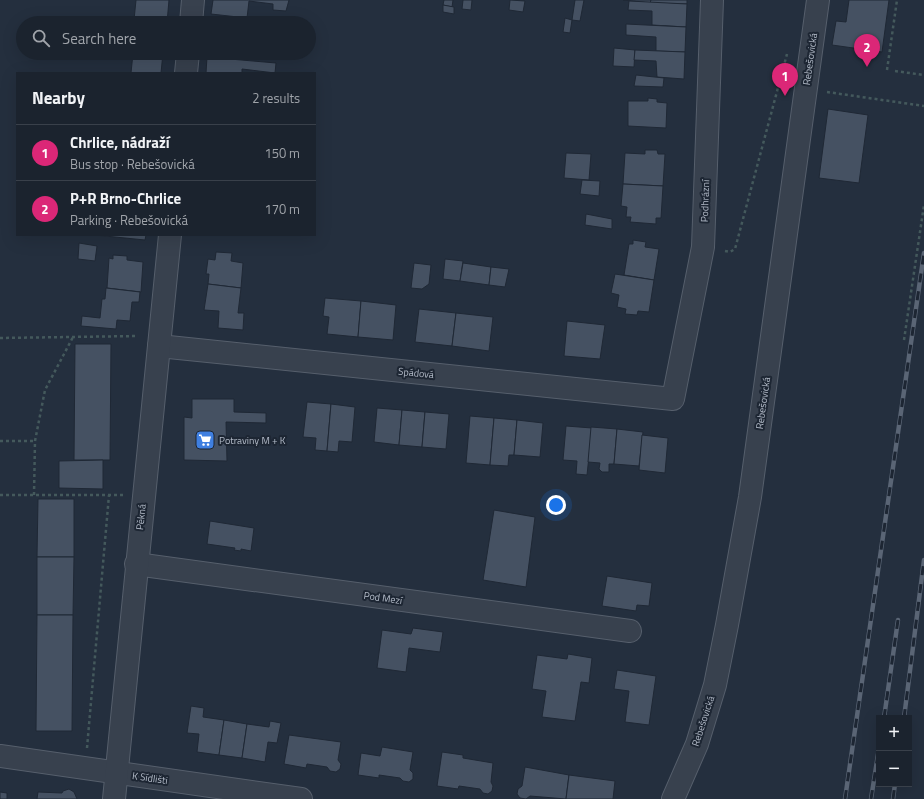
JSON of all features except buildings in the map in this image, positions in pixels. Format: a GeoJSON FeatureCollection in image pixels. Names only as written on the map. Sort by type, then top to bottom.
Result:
{"type":"FeatureCollection","features":[{"type":"Feature","properties":{"kind":"street"},"geometry":{"type":"LineString","coordinates":[[192,16],[193,0]]}},
{"type":"Feature","properties":{"kind":"street","name":"Podhrázní"},"geometry":{"type":"LineString","coordinates":[[673,399],[703,247],[712,0]]}},
{"type":"Feature","properties":{"kind":"street","name":"Rebešovická"},"geometry":{"type":"LineString","coordinates":[[673,799],[697,744],[715,685],[750,497],[818,0]]}},
{"type":"Feature","properties":{"kind":"street"},"geometry":{"type":"LineString","coordinates":[[186,72],[187,60]]}},
{"type":"Feature","properties":{"kind":"street","name":"Pěkná"},"geometry":{"type":"LineString","coordinates":[[114,799],[136,564],[170,236]]}},
{"type":"Feature","properties":{"kind":"street","name":"Spádová"},"geometry":{"type":"LineString","coordinates":[[159,346],[673,399]]}},
{"type":"Feature","properties":{"kind":"street","name":"Pod Mezí"},"geometry":{"type":"LineString","coordinates":[[136,564],[630,632]]}},
{"type":"Feature","properties":{"kind":"street","name":"K Sídlišti"},"geometry":{"type":"LineString","coordinates":[[0,756],[116,774],[301,799]]}},
{"type":"Feature","properties":{"kind":"path"},"geometry":{"type":"LineString","coordinates":[[887,70],[897,0]]}},
{"type":"Feature","properties":{"kind":"path"},"geometry":{"type":"LineString","coordinates":[[703,247],[730,252],[735,249],[786,55]]}},
{"type":"Feature","properties":{"kind":"path"},"geometry":{"type":"LineString","coordinates":[[895,71],[924,74]]}},
{"type":"Feature","properties":{"kind":"path"},"geometry":{"type":"LineString","coordinates":[[822,92],[924,106]]}},
{"type":"Feature","properties":{"kind":"path"},"geometry":{"type":"LineString","coordinates":[[904,340],[924,205]]}},
{"type":"Feature","properties":{"kind":"path"},"geometry":{"type":"LineString","coordinates":[[34,495],[35,441],[45,390],[73,337]]}},
{"type":"Feature","properties":{"kind":"path"},"geometry":{"type":"LineString","coordinates":[[0,441],[35,441]]}},
{"type":"Feature","properties":{"kind":"path"},"geometry":{"type":"LineString","coordinates":[[0,495],[130,495]]}},
{"type":"Feature","properties":{"kind":"path"},"geometry":{"type":"LineString","coordinates":[[82,751],[87,750],[108,495]]}},
{"type":"Feature","properties":{"kind":"railway"},"geometry":{"type":"LineString","coordinates":[[845,799],[924,253]]}},
{"type":"Feature","properties":{"kind":"railway"},"geometry":{"type":"LineString","coordinates":[[904,715],[924,560]]}},
{"type":"Feature","properties":{"kind":"railway"},"geometry":{"type":"LineString","coordinates":[[884,715],[898,620]]}},
{"type":"Feature","properties":{"kind":"railway"},"geometry":{"type":"LineString","coordinates":[[871,799],[879,751]]}},
{"type":"Feature","properties":{"kind":"railway"},"geometry":{"type":"LineString","coordinates":[[893,799],[895,787]]}},
{"type":"Feature","properties":{"kind":"place","name":"P+R Brno-Chrlice"},"geometry":{"type":"Point","coordinates":[867,67]}},
{"type":"Feature","properties":{"kind":"place","name":"Chrlice, nádraží"},"geometry":{"type":"Point","coordinates":[785,96]}},
{"type":"Feature","properties":{"kind":"place","name":"Potraviny M + K"},"geometry":{"type":"Point","coordinates":[205,440]}}]}
